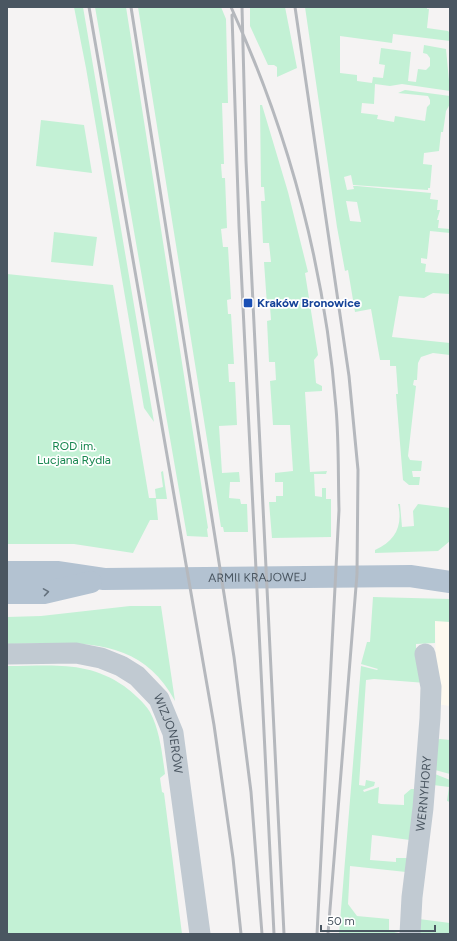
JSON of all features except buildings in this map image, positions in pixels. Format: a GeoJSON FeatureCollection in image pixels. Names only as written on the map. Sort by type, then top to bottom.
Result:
{"type":"FeatureCollection","features":[{"type":"Feature","properties":{"kind":"main road","name":"ARMII KRAJOWEJ"},"geometry":{"type":"LineString","coordinates":[[410,576],[450,568]]}},
{"type":"Feature","properties":{"kind":"main road","name":"ARMII KRAJOWEJ"},"geometry":{"type":"LineString","coordinates":[[7,572],[57,572],[104,578],[410,576],[450,582]]}},
{"type":"Feature","properties":{"kind":"main road","name":"ARMII KRAJOWEJ"},"geometry":{"type":"LineString","coordinates":[[7,593],[44,593],[104,578]]}},
{"type":"Feature","properties":{"kind":"street","name":"WIZJONERÓW"},"geometry":{"type":"LineString","coordinates":[[7,654],[76,654],[101,658],[121,666],[137,676],[159,699],[173,733],[200,934]]}},
{"type":"Feature","properties":{"kind":"street","name":"WERNYHORY"},"geometry":{"type":"LineString","coordinates":[[410,934],[412,897],[423,808],[430,726],[432,687],[425,654]]}},
{"type":"Feature","properties":{"kind":"shaded area"},"geometry":{"type":"Polygon","coordinates":[[[435,620],[450,620],[450,706],[436,704],[435,620]]]}},
{"type":"Feature","properties":{"kind":"green space"},"geometry":{"type":"Polygon","coordinates":[[[74,7],[83,7],[154,422],[144,408],[86,68],[74,7]]]}},
{"type":"Feature","properties":{"kind":"green space"},"geometry":{"type":"Polygon","coordinates":[[[95,7],[126,7],[208,528],[208,537],[187,536],[95,7]]]}},
{"type":"Feature","properties":{"kind":"green space"},"geometry":{"type":"Polygon","coordinates":[[[138,7],[221,7],[226,19],[228,103],[222,103],[224,164],[221,164],[222,178],[225,178],[227,228],[221,229],[223,247],[228,247],[231,299],[227,300],[228,314],[231,314],[234,364],[228,364],[229,382],[235,382],[237,425],[219,426],[222,473],[239,472],[240,482],[230,482],[229,498],[240,499],[241,504],[247,504],[248,532],[224,532],[223,527],[221,527],[138,7]]]}},
{"type":"Feature","properties":{"kind":"green space"},"geometry":{"type":"Polygon","coordinates":[[[250,7],[285,7],[297,68],[277,77],[277,67],[274,65],[268,65],[250,26],[250,7]]]}},
{"type":"Feature","properties":{"kind":"green space"},"geometry":{"type":"Polygon","coordinates":[[[305,7],[427,7],[427,9],[429,9],[427,28],[448,31],[450,33],[450,41],[393,34],[392,43],[340,36],[340,73],[357,75],[357,81],[372,83],[373,77],[383,78],[385,65],[379,64],[381,48],[411,52],[408,81],[416,82],[418,69],[426,70],[430,66],[430,58],[427,54],[423,53],[424,45],[446,49],[450,91],[402,84],[390,86],[375,84],[374,104],[362,103],[361,113],[378,115],[377,119],[394,122],[395,116],[425,121],[427,107],[430,104],[428,96],[398,93],[405,90],[450,96],[450,104],[446,111],[443,132],[441,132],[439,151],[424,153],[423,164],[432,165],[430,188],[428,188],[428,190],[353,185],[351,175],[344,177],[347,190],[354,189],[353,186],[357,186],[431,193],[430,199],[438,200],[437,210],[440,210],[437,220],[439,220],[438,228],[450,229],[450,233],[430,231],[427,259],[421,258],[421,263],[426,264],[425,272],[450,274],[450,294],[433,293],[424,298],[399,296],[392,337],[450,343],[450,355],[433,353],[421,357],[418,363],[417,380],[414,380],[413,385],[416,386],[408,456],[410,460],[422,461],[421,471],[412,471],[413,477],[420,477],[419,485],[409,485],[403,480],[396,394],[398,394],[396,366],[390,366],[390,360],[380,360],[371,309],[355,312],[348,270],[345,271],[337,227],[305,7]],[[346,201],[350,221],[361,222],[357,202],[346,201]]]}},
{"type":"Feature","properties":{"kind":"green space"},"geometry":{"type":"Polygon","coordinates":[[[260,105],[262,105],[288,192],[308,272],[305,273],[318,355],[314,360],[316,383],[322,386],[322,391],[305,392],[310,472],[327,471],[326,474],[314,474],[315,496],[322,497],[322,488],[326,488],[326,499],[331,499],[331,537],[272,538],[269,502],[276,502],[276,496],[283,496],[283,482],[275,482],[275,473],[293,471],[290,425],[273,425],[270,381],[276,380],[275,362],[269,362],[267,321],[271,320],[270,306],[267,305],[264,262],[271,262],[269,243],[263,243],[261,201],[265,201],[264,187],[261,187],[260,105]]]}},
{"type":"Feature","properties":{"kind":"green space"},"geometry":{"type":"Polygon","coordinates":[[[41,120],[84,125],[92,173],[36,166],[41,120]]]}},
{"type":"Feature","properties":{"kind":"green space"},"geometry":{"type":"Polygon","coordinates":[[[54,232],[97,237],[93,266],[51,262],[54,232]]]}},
{"type":"Feature","properties":{"kind":"green space","name":"ROD im. Lucjana Rydla"},"geometry":{"type":"Polygon","coordinates":[[[7,274],[113,285],[149,498],[156,498],[155,489],[163,487],[161,472],[163,471],[167,499],[156,499],[158,520],[150,520],[133,553],[74,544],[7,544],[7,274]]]}},
{"type":"Feature","properties":{"kind":"green space"},"geometry":{"type":"Polygon","coordinates":[[[398,504],[400,504],[402,527],[414,526],[413,511],[418,504],[450,508],[450,541],[438,551],[375,553],[375,550],[388,542],[396,532],[399,519],[398,504]]]}},
{"type":"Feature","properties":{"kind":"green space"},"geometry":{"type":"Polygon","coordinates":[[[373,597],[450,599],[450,622],[435,621],[435,643],[416,644],[416,657],[426,683],[374,679],[366,680],[359,785],[365,786],[366,780],[375,782],[374,786],[363,790],[364,792],[379,787],[378,803],[381,804],[404,805],[404,795],[411,789],[420,789],[410,840],[372,835],[370,860],[396,862],[396,858],[407,858],[406,872],[350,866],[348,904],[357,916],[389,919],[389,931],[404,934],[339,934],[361,666],[378,669],[361,664],[367,642],[370,642],[373,597]]]}},
{"type":"Feature","properties":{"kind":"green space"},"geometry":{"type":"Polygon","coordinates":[[[130,606],[161,606],[175,701],[160,679],[143,663],[123,653],[102,647],[80,644],[7,644],[7,617],[41,616],[130,606]]]}},
{"type":"Feature","properties":{"kind":"green space"},"geometry":{"type":"Polygon","coordinates":[[[54,665],[82,668],[96,672],[124,686],[148,708],[158,734],[163,758],[165,774],[160,778],[162,792],[164,793],[182,934],[7,934],[7,666],[54,665]]]}},
{"type":"Feature","properties":{"kind":"green space"},"geometry":{"type":"Polygon","coordinates":[[[437,740],[450,740],[450,774],[435,770],[437,740]]]}},
{"type":"Feature","properties":{"kind":"green space"},"geometry":{"type":"Polygon","coordinates":[[[435,774],[450,780],[450,802],[447,801],[449,787],[433,785],[435,774]]]}},
{"type":"Feature","properties":{"kind":"green space"},"geometry":{"type":"Polygon","coordinates":[[[419,919],[450,923],[450,934],[414,934],[419,919]]]}},
{"type":"Feature","properties":{"kind":"railway"},"geometry":{"type":"LineString","coordinates":[[89,7],[214,725],[233,858],[241,934]]}},
{"type":"Feature","properties":{"kind":"railway"},"geometry":{"type":"LineString","coordinates":[[131,7],[234,657],[251,792],[262,934]]}},
{"type":"Feature","properties":{"kind":"railway"},"geometry":{"type":"LineString","coordinates":[[231,7],[252,55],[270,104],[287,153],[301,203],[323,304],[331,356],[336,408],[339,510],[317,934]]}},
{"type":"Feature","properties":{"kind":"railway"},"geometry":{"type":"LineString","coordinates":[[242,7],[246,161],[284,934]]}},
{"type":"Feature","properties":{"kind":"railway"},"geometry":{"type":"LineString","coordinates":[[295,7],[349,376],[358,470],[357,574],[328,934]]}},
{"type":"Feature","properties":{"kind":"railway"},"geometry":{"type":"LineString","coordinates":[[232,15],[239,226],[274,934]]}},
{"type":"Feature","properties":{"kind":"place","name":"Kraków Bronowice"},"geometry":{"type":"Point","coordinates":[248,303]}}]}
